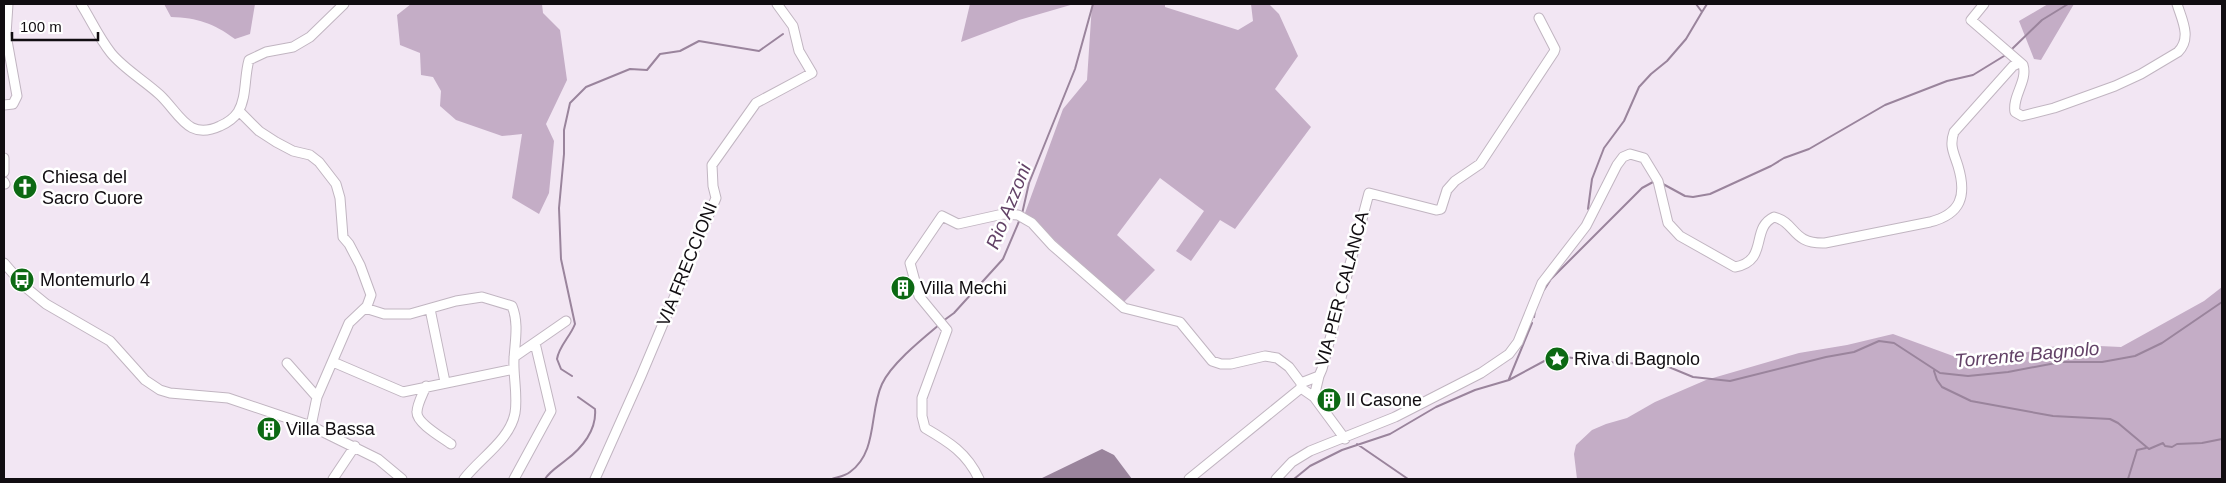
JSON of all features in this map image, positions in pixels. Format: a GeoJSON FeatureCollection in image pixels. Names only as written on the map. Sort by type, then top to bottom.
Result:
{"type":"FeatureCollection","features":[{"type":"Feature","properties":{"kind":"street"},"geometry":{"type":"LineString","coordinates":[[4,105],[13,104],[17,96],[6,34],[8,4]]}},
{"type":"Feature","properties":{"kind":"street"},"geometry":{"type":"LineString","coordinates":[[81,4],[112,54],[161,96],[186,124],[198,131],[210,131],[233,118],[239,111],[246,84],[246,71],[249,60],[266,52],[293,47],[310,38],[344,4]]}},
{"type":"Feature","properties":{"kind":"street","name":"VIA FRECCIONI"},"geometry":{"type":"LineString","coordinates":[[595,479],[641,376],[716,198],[712,171],[716,158],[756,103],[812,73],[799,51],[793,26],[777,4]]}},
{"type":"Feature","properties":{"kind":"street"},"geometry":{"type":"LineString","coordinates":[[1984,4],[1971,18],[1972,22],[2023,65],[2025,69],[2014,105],[2015,112],[2019,116],[2027,116],[2128,80],[2178,52],[2186,42],[2186,34],[2177,4]]}},
{"type":"Feature","properties":{"kind":"street","name":"VIA PER CALANCA"},"geometry":{"type":"LineString","coordinates":[[1189,479],[1301,386],[1319,376],[1328,350],[1369,193],[1436,210],[1441,208],[1447,190],[1455,181],[1480,164],[1554,52],[1555,49],[1539,18]]}},
{"type":"Feature","properties":{"kind":"street"},"geometry":{"type":"LineString","coordinates":[[1276,479],[1295,460],[1310,451],[1344,439],[1394,417],[1481,373],[1509,354],[1518,342],[1542,284],[1586,226],[1617,165],[1623,157],[1630,154],[1644,158],[1659,185],[1665,216],[1672,228],[1690,242],[1735,267],[1745,265],[1752,260],[1766,223],[1774,217],[1782,219],[1799,237],[1813,244],[1939,220],[1955,211],[1962,192],[1960,174],[1950,145],[1954,132],[2013,66],[2019,63]]}},
{"type":"Feature","properties":{"kind":"street"},"geometry":{"type":"LineString","coordinates":[[239,111],[259,131],[276,142],[293,151],[310,155],[319,162],[336,184],[340,198],[343,236],[360,264],[371,295],[369,303],[352,320],[318,397],[311,426]]}},
{"type":"Feature","properties":{"kind":"street"},"geometry":{"type":"LineString","coordinates":[[4,158],[4,172]]}},
{"type":"Feature","properties":{"kind":"street"},"geometry":{"type":"LineString","coordinates":[[979,479],[972,464],[960,451],[925,428],[922,416],[922,398],[947,330],[919,296],[910,263],[942,216],[958,224],[1003,214],[1022,216],[1124,308],[1180,322],[1212,361],[1226,364],[1265,356],[1277,358],[1290,367],[1301,386],[1314,397],[1344,439]]}},
{"type":"Feature","properties":{"kind":"street"},"geometry":{"type":"LineString","coordinates":[[4,263],[24,286],[46,304],[107,338],[114,351],[145,380],[160,390],[170,393],[228,398],[311,426],[378,459],[402,479]]}},
{"type":"Feature","properties":{"kind":"street"},"geometry":{"type":"LineString","coordinates":[[365,308],[390,315],[410,314],[456,301],[482,297],[512,306],[516,325],[514,357],[515,411],[499,442],[464,479]]}},
{"type":"Feature","properties":{"kind":"street"},"geometry":{"type":"LineString","coordinates":[[430,309],[445,382]]}},
{"type":"Feature","properties":{"kind":"street"},"geometry":{"type":"LineString","coordinates":[[514,357],[566,321]]}},
{"type":"Feature","properties":{"kind":"street"},"geometry":{"type":"LineString","coordinates":[[514,479],[551,411],[535,343]]}},
{"type":"Feature","properties":{"kind":"street"},"geometry":{"type":"LineString","coordinates":[[287,362],[318,397]]}},
{"type":"Feature","properties":{"kind":"street"},"geometry":{"type":"LineString","coordinates":[[333,362],[403,392],[514,369]]}},
{"type":"Feature","properties":{"kind":"street"},"geometry":{"type":"LineString","coordinates":[[1314,397],[1319,376]]}},
{"type":"Feature","properties":{"kind":"street"},"geometry":{"type":"LineString","coordinates":[[426,386],[417,412],[420,422],[451,444]]}},
{"type":"Feature","properties":{"kind":"street"},"geometry":{"type":"LineString","coordinates":[[333,479],[355,446]]}},
{"type":"Feature","properties":{"kind":"shaded area"},"geometry":{"type":"Polygon","coordinates":[[[164,4],[255,4],[250,34],[235,39],[205,22],[171,17],[164,4]]]}},
{"type":"Feature","properties":{"kind":"shaded area"},"geometry":{"type":"Polygon","coordinates":[[[411,4],[542,4],[543,13],[560,30],[567,80],[546,124],[554,141],[549,193],[539,214],[512,198],[522,134],[502,136],[456,120],[440,106],[441,91],[433,77],[421,75],[420,53],[400,45],[397,15],[411,4]]]}},
{"type":"Feature","properties":{"kind":"shaded area"},"geometry":{"type":"Polygon","coordinates":[[[970,4],[1074,4],[1019,20],[961,42],[970,4]]]}},
{"type":"Feature","properties":{"kind":"shaded area"},"geometry":{"type":"Polygon","coordinates":[[[1092,4],[1165,4],[1165,7],[1238,30],[1253,21],[1251,4],[1269,4],[1279,14],[1298,56],[1275,89],[1311,127],[1235,229],[1220,220],[1191,261],[1176,251],[1204,211],[1160,178],[1117,235],[1155,270],[1123,303],[1025,213],[1063,109],[1087,80],[1092,4]]]}},
{"type":"Feature","properties":{"kind":"shaded area"},"geometry":{"type":"Polygon","coordinates":[[[2048,4],[2074,4],[2041,60],[2034,59],[2019,21],[2048,4]]]}},
{"type":"Feature","properties":{"kind":"shaded area"},"geometry":{"type":"Polygon","coordinates":[[[2222,287],[2222,479],[1577,479],[1574,454],[1576,445],[1592,430],[1627,418],[1655,402],[1706,380],[1799,353],[1847,345],[1893,334],[1975,364],[2049,347],[2078,345],[2121,347],[2204,301],[2222,287]]]}},
{"type":"Feature","properties":{"kind":"shaded area"},"geometry":{"type":"Polygon","coordinates":[[[1102,449],[1114,455],[1132,479],[1040,479],[1102,449]]]}},
{"type":"Feature","properties":{"kind":"waterway","name":"Rio Azzoni"},"geometry":{"type":"LineString","coordinates":[[1022,214],[1029,183],[1075,69],[1093,4]]}},
{"type":"Feature","properties":{"kind":"waterway"},"geometry":{"type":"LineString","coordinates":[[1588,209],[1592,179],[1604,148],[1624,121],[1639,87],[1667,61],[1686,39],[1702,12],[1696,4]]}},
{"type":"Feature","properties":{"kind":"waterway"},"geometry":{"type":"LineString","coordinates":[[1702,12],[1707,4]]}},
{"type":"Feature","properties":{"kind":"waterway"},"geometry":{"type":"LineString","coordinates":[[2012,49],[2042,20],[2068,4]]}},
{"type":"Feature","properties":{"kind":"waterway"},"geometry":{"type":"LineString","coordinates":[[572,376],[561,369],[557,359],[575,324],[561,259],[559,208],[564,154],[564,130],[570,103],[586,87],[630,69],[647,70],[660,54],[680,51],[699,41],[759,51],[783,34]]}},
{"type":"Feature","properties":{"kind":"waterway"},"geometry":{"type":"LineString","coordinates":[[1663,184],[1685,196],[1693,197],[1710,194],[1771,166],[1784,158],[1809,149],[1885,105],[1947,81],[1973,75],[2004,56]]}},
{"type":"Feature","properties":{"kind":"waterway"},"geometry":{"type":"LineString","coordinates":[[1544,290],[1551,279],[1642,188],[1653,182],[1656,183]]}},
{"type":"Feature","properties":{"kind":"waterway","name":"Rio Azzoni"},"geometry":{"type":"LineString","coordinates":[[943,321],[954,313],[1003,259],[1020,219]]}},
{"type":"Feature","properties":{"kind":"waterway","name":"Torrente Bagnolo"},"geometry":{"type":"LineString","coordinates":[[1294,479],[1310,466],[1342,450],[1390,434],[1436,407],[1475,390],[1509,380],[1548,359],[1565,357],[1605,362],[1664,365],[1693,377],[1730,381],[1826,357],[1854,352],[1879,341],[1894,343],[1940,373],[1968,376],[2008,372],[2061,362],[2102,362],[2135,356],[2162,343],[2222,302]]}},
{"type":"Feature","properties":{"kind":"waterway"},"geometry":{"type":"LineString","coordinates":[[1534,317],[1535,311]]}},
{"type":"Feature","properties":{"kind":"waterway"},"geometry":{"type":"LineString","coordinates":[[1509,379],[1532,323]]}},
{"type":"Feature","properties":{"kind":"waterway","name":"Rio Azzoni"},"geometry":{"type":"LineString","coordinates":[[832,479],[850,472],[859,464],[865,454],[872,431],[878,395],[886,376],[908,352],[940,324]]}},
{"type":"Feature","properties":{"kind":"waterway"},"geometry":{"type":"LineString","coordinates":[[1934,371],[1942,387],[1971,401],[2053,416],[2110,419],[2118,423],[2149,449],[2163,443],[2165,446],[2172,447],[2177,444],[2202,443],[2222,439]]}},
{"type":"Feature","properties":{"kind":"waterway"},"geometry":{"type":"LineString","coordinates":[[545,479],[578,450],[594,424],[595,409],[578,397]]}},
{"type":"Feature","properties":{"kind":"waterway"},"geometry":{"type":"LineString","coordinates":[[1357,444],[1408,479]]}},
{"type":"Feature","properties":{"kind":"waterway"},"geometry":{"type":"LineString","coordinates":[[2128,479],[2137,450],[2146,448]]}},
{"type":"Feature","properties":{"kind":"place","name":"Chiesa del Sacro Cuore"},"geometry":{"type":"Point","coordinates":[25,187]}},
{"type":"Feature","properties":{"kind":"place","name":"Montemurlo 4"},"geometry":{"type":"Point","coordinates":[22,280]}},
{"type":"Feature","properties":{"kind":"place","name":"Villa Mechi"},"geometry":{"type":"Point","coordinates":[903,288]}},
{"type":"Feature","properties":{"kind":"place","name":"Riva di Bagnolo"},"geometry":{"type":"Point","coordinates":[1557,359]}},
{"type":"Feature","properties":{"kind":"place","name":"Il Casone"},"geometry":{"type":"Point","coordinates":[1329,400]}},
{"type":"Feature","properties":{"kind":"place","name":"Villa Bassa"},"geometry":{"type":"Point","coordinates":[269,429]}}]}
